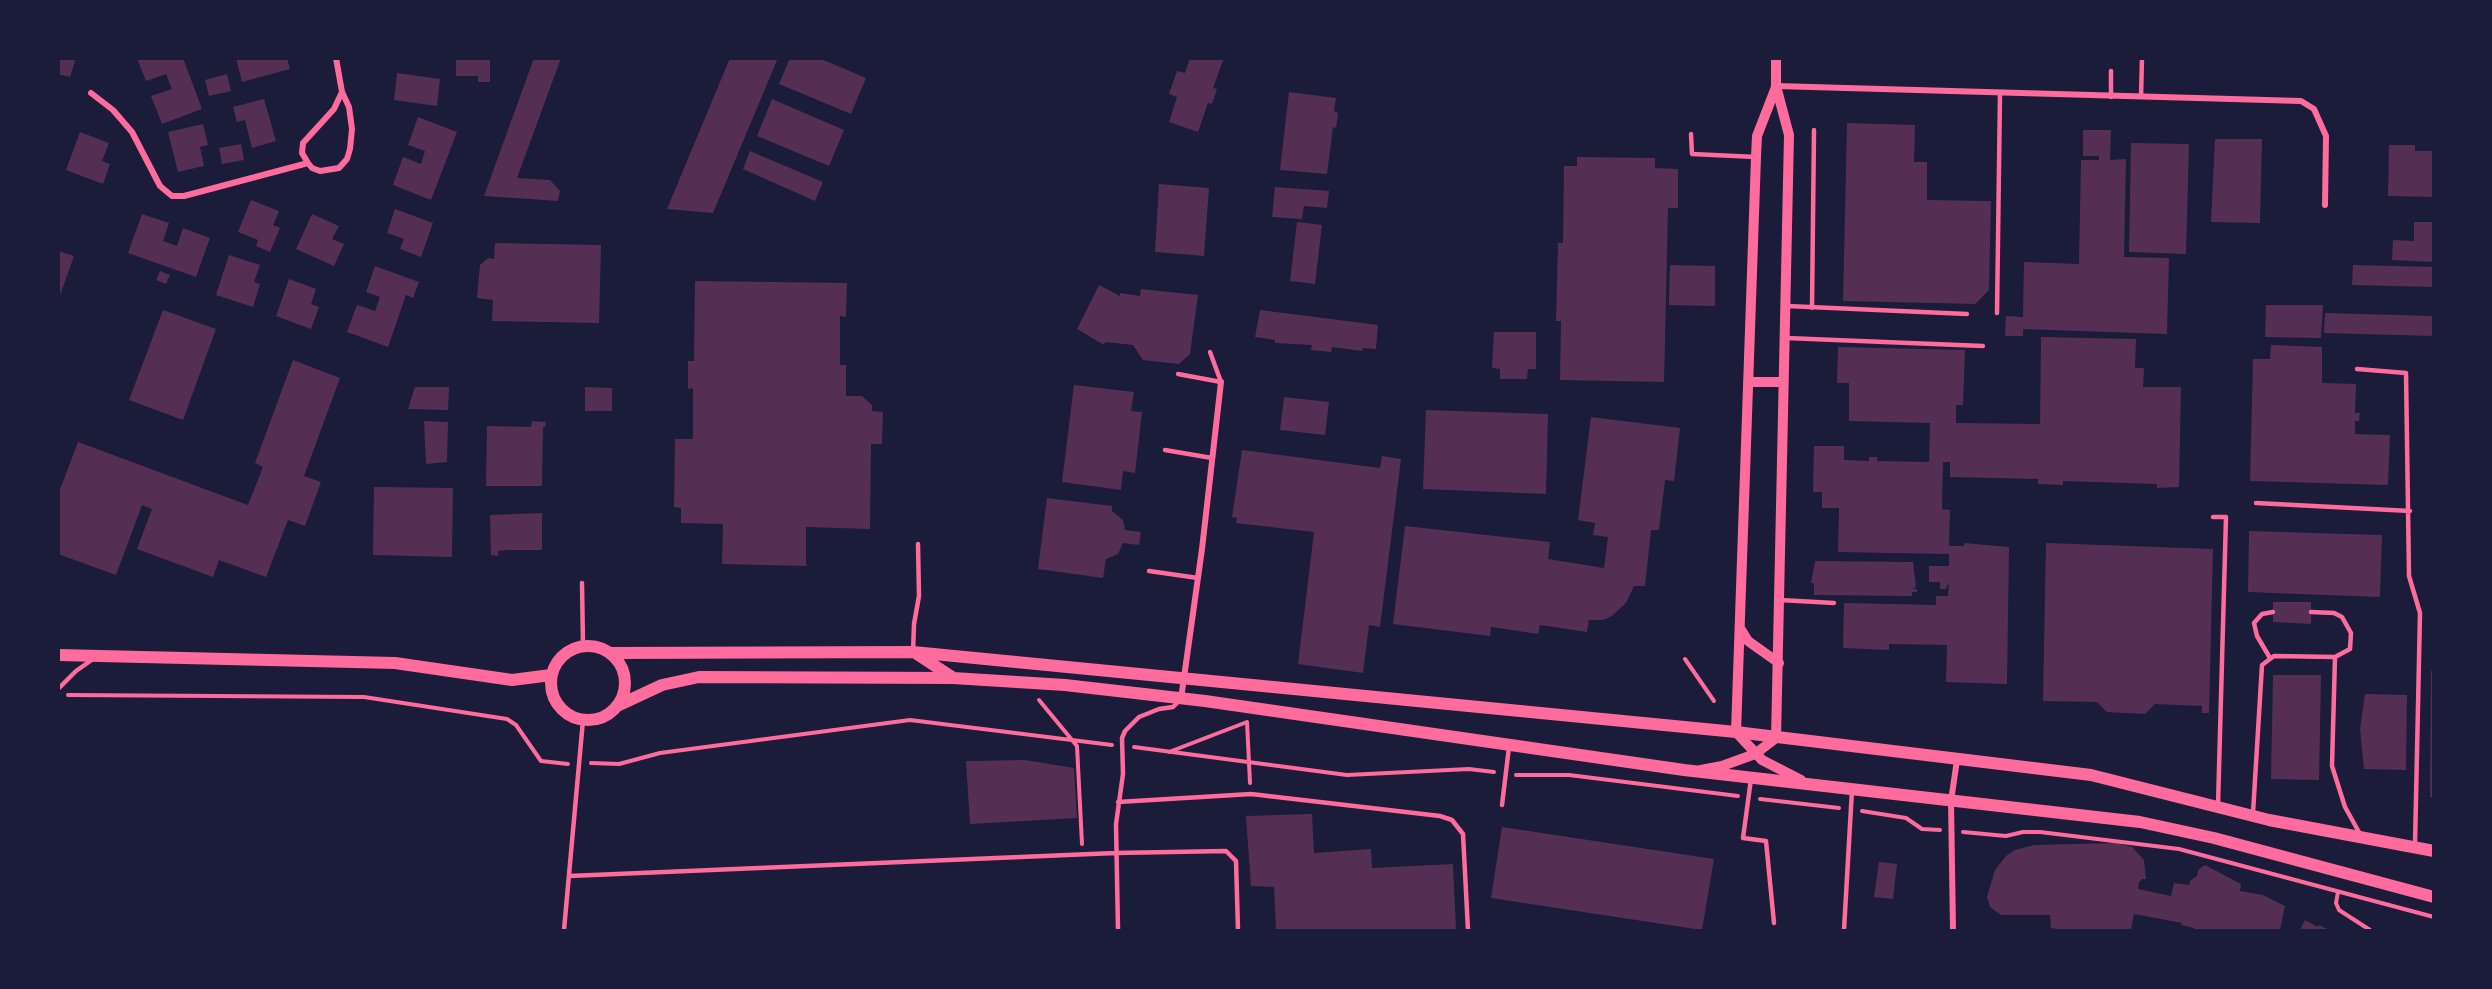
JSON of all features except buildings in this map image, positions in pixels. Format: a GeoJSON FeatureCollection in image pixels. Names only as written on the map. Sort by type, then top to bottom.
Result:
{"type":"FeatureCollection","features":[{"type":"Feature","properties":{"kind":"main road"},"geometry":{"type":"LineString","coordinates":[[617,706],[622,697],[625,678],[617,659],[597,646],[583,646],[563,655],[551,675],[552,695],[557,704],[573,717],[583,720],[600,718],[617,706],[662,684],[699,677],[953,678],[1028,681],[1181,699],[1509,747],[1751,778],[2140,822],[2214,838],[2433,897]]}},
{"type":"Feature","properties":{"kind":"main road"},"geometry":{"type":"LineString","coordinates":[[610,653],[913,652],[1736,732],[2091,775],[2253,816],[2433,850]]}},
{"type":"Feature","properties":{"kind":"main road"},"geometry":{"type":"LineString","coordinates":[[913,652],[953,678]]}},
{"type":"Feature","properties":{"kind":"main road"},"geometry":{"type":"LineString","coordinates":[[58,655],[395,663],[512,680],[551,675]]}},
{"type":"Feature","properties":{"kind":"street"},"geometry":{"type":"LineString","coordinates":[[336,58],[342,92],[349,107],[352,129],[347,159],[339,168],[328,171],[312,168],[302,153],[303,143],[334,109],[342,92]]}},
{"type":"Feature","properties":{"kind":"street"},"geometry":{"type":"LineString","coordinates":[[1696,771],[1722,766],[1755,754],[1776,738],[1789,135],[1776,87],[1776,58]]}},
{"type":"Feature","properties":{"kind":"street"},"geometry":{"type":"LineString","coordinates":[[1776,87],[2111,97],[2282,98],[2308,104],[2319,116],[2326,136],[2325,205]]}},
{"type":"Feature","properties":{"kind":"street"},"geometry":{"type":"LineString","coordinates":[[1776,87],[1757,136],[1736,732],[1755,754],[1792,778],[1812,784]]}},
{"type":"Feature","properties":{"kind":"street"},"geometry":{"type":"LineString","coordinates":[[91,93],[113,110],[132,132],[160,186],[172,196],[184,196],[308,163]]}},
{"type":"Feature","properties":{"kind":"street"},"geometry":{"type":"LineString","coordinates":[[1181,699],[1221,382]]}},
{"type":"Feature","properties":{"kind":"street"},"geometry":{"type":"LineString","coordinates":[[1748,382],[1783,382]]}},
{"type":"Feature","properties":{"kind":"street"},"geometry":{"type":"LineString","coordinates":[[1740,627],[1748,641],[1779,663]]}},
{"type":"Feature","properties":{"kind":"street"},"geometry":{"type":"LineString","coordinates":[[1953,930],[1951,801],[1957,760]]}},
{"type":"Feature","properties":{"kind":"lane"},"geometry":{"type":"LineString","coordinates":[[2141,97],[2142,58]]}},
{"type":"Feature","properties":{"kind":"lane"},"geometry":{"type":"LineString","coordinates":[[2111,70],[2111,97]]}},
{"type":"Feature","properties":{"kind":"lane"},"geometry":{"type":"LineString","coordinates":[[1997,313],[2000,94]]}},
{"type":"Feature","properties":{"kind":"lane"},"geometry":{"type":"LineString","coordinates":[[1812,308],[1814,130]]}},
{"type":"Feature","properties":{"kind":"lane"},"geometry":{"type":"LineString","coordinates":[[1691,134],[1692,154],[1756,158]]}},
{"type":"Feature","properties":{"kind":"lane"},"geometry":{"type":"LineString","coordinates":[[1785,306],[1967,314]]}},
{"type":"Feature","properties":{"kind":"lane"},"geometry":{"type":"LineString","coordinates":[[1784,338],[1983,346]]}},
{"type":"Feature","properties":{"kind":"lane"},"geometry":{"type":"LineString","coordinates":[[1210,352],[1221,382]]}},
{"type":"Feature","properties":{"kind":"lane"},"geometry":{"type":"LineString","coordinates":[[2357,369],[2406,373],[2410,511],[2409,576],[2420,613],[2415,848]]}},
{"type":"Feature","properties":{"kind":"lane"},"geometry":{"type":"LineString","coordinates":[[1178,374],[1221,382]]}},
{"type":"Feature","properties":{"kind":"lane"},"geometry":{"type":"LineString","coordinates":[[1165,450],[1212,458]]}},
{"type":"Feature","properties":{"kind":"lane"},"geometry":{"type":"LineString","coordinates":[[2256,503],[2410,511]]}},
{"type":"Feature","properties":{"kind":"lane"},"geometry":{"type":"LineString","coordinates":[[2213,517],[2226,517],[2218,808]]}},
{"type":"Feature","properties":{"kind":"lane"},"geometry":{"type":"LineString","coordinates":[[913,652],[914,624],[919,596],[918,544]]}},
{"type":"Feature","properties":{"kind":"lane"},"geometry":{"type":"LineString","coordinates":[[1149,571],[1198,578]]}},
{"type":"Feature","properties":{"kind":"lane"},"geometry":{"type":"LineString","coordinates":[[582,583],[583,646]]}},
{"type":"Feature","properties":{"kind":"lane"},"geometry":{"type":"LineString","coordinates":[[1780,600],[1834,603]]}},
{"type":"Feature","properties":{"kind":"lane"},"geometry":{"type":"LineString","coordinates":[[2270,658],[2257,636],[2254,623],[2262,614],[2273,612]]}},
{"type":"Feature","properties":{"kind":"lane"},"geometry":{"type":"LineString","coordinates":[[2253,816],[2259,676],[2262,665],[2274,656],[2335,657],[2350,650],[2349,625],[2334,613],[2311,612]]}},
{"type":"Feature","properties":{"kind":"lane"},"geometry":{"type":"LineString","coordinates":[[58,689],[76,671],[98,655]]}},
{"type":"Feature","properties":{"kind":"lane"},"geometry":{"type":"LineString","coordinates":[[2335,657],[2332,766],[2345,807],[2363,838]]}},
{"type":"Feature","properties":{"kind":"lane"},"geometry":{"type":"LineString","coordinates":[[1118,930],[1115,853],[1122,774],[1120,746],[1125,731],[1139,717],[1159,709],[1173,707],[1181,699]]}},
{"type":"Feature","properties":{"kind":"lane"},"geometry":{"type":"LineString","coordinates":[[564,930],[583,720]]}},
{"type":"Feature","properties":{"kind":"lane"},"geometry":{"type":"LineString","coordinates":[[1502,805],[1509,747]]}},
{"type":"Feature","properties":{"kind":"lane"},"geometry":{"type":"LineString","coordinates":[[1751,778],[1743,838],[1766,841],[1774,923]]}},
{"type":"Feature","properties":{"kind":"lane"},"geometry":{"type":"LineString","coordinates":[[1844,930],[1852,790]]}},
{"type":"Feature","properties":{"kind":"lane"},"geometry":{"type":"LineString","coordinates":[[1118,802],[1251,794],[1440,816],[1452,820],[1463,834],[1468,930]]}},
{"type":"Feature","properties":{"kind":"lane"},"geometry":{"type":"LineString","coordinates":[[569,876],[1082,854],[1226,851],[1236,861],[1238,930]]}},
{"type":"Feature","properties":{"kind":"path"},"geometry":{"type":"LineString","coordinates":[[1685,659],[1713,702]]}},
{"type":"Feature","properties":{"kind":"path"},"geometry":{"type":"LineString","coordinates":[[68,695],[364,697],[507,719],[516,725],[536,757],[541,761],[560,764]]}},
{"type":"Feature","properties":{"kind":"path"},"geometry":{"type":"LineString","coordinates":[[1035,695],[1077,746],[1082,854]]}},
{"type":"Feature","properties":{"kind":"path"},"geometry":{"type":"LineString","coordinates":[[603,763],[619,764],[660,753],[910,720],[1110,744]]}},
{"type":"Feature","properties":{"kind":"path"},"geometry":{"type":"LineString","coordinates":[[1167,753],[1248,722],[1251,786]]}},
{"type":"Feature","properties":{"kind":"path"},"geometry":{"type":"LineString","coordinates":[[1137,748],[1361,776],[1470,770],[1530,777],[1569,775],[1851,809],[1906,818],[1926,829]]}},
{"type":"Feature","properties":{"kind":"path"},"geometry":{"type":"LineString","coordinates":[[1998,835],[2040,832],[2179,849],[2433,917]]}},
{"type":"Feature","properties":{"kind":"path"},"geometry":{"type":"LineString","coordinates":[[2342,873],[2336,903],[2339,910],[2370,930]]}}]}
